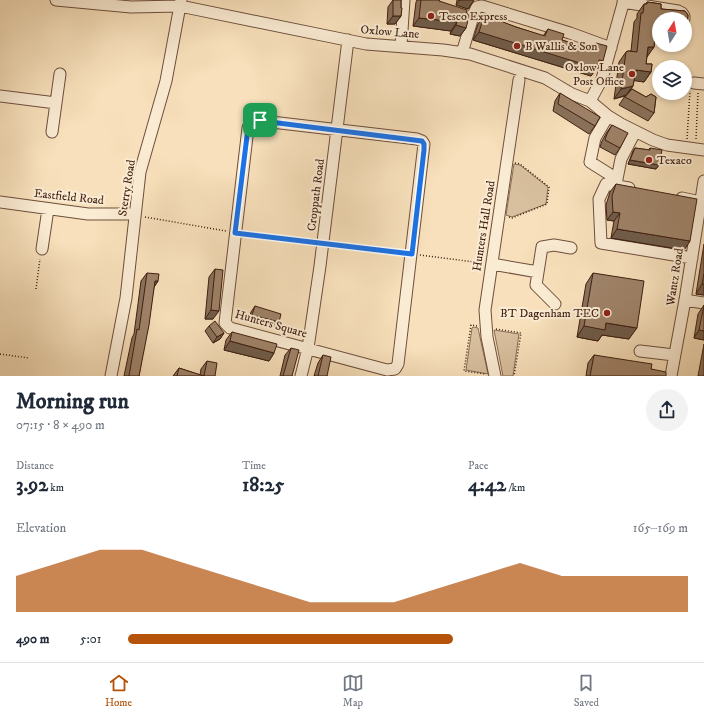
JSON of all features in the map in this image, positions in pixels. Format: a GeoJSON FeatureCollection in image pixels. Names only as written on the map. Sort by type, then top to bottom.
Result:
{"type":"FeatureCollection","features":[{"type":"Feature","properties":{"kind":"street","name":"Oxlow Lane"},"geometry":{"type":"LineString","coordinates":[[56,0],[131,7],[181,3],[366,44],[401,46],[462,53],[545,78],[572,94],[590,101],[608,116],[636,132],[668,146],[695,150]]}},
{"type":"Feature","properties":{"kind":"street"},"geometry":{"type":"LineString","coordinates":[[401,46],[404,0]]}},
{"type":"Feature","properties":{"kind":"street"},"geometry":{"type":"LineString","coordinates":[[590,101],[602,79],[624,1],[680,12]]}},
{"type":"Feature","properties":{"kind":"street","name":"Sterry Road"},"geometry":{"type":"LineString","coordinates":[[112,376],[126,298],[140,172],[166,81],[181,3]]}},
{"type":"Feature","properties":{"kind":"street"},"geometry":{"type":"LineString","coordinates":[[462,53],[474,13],[477,7],[482,6],[570,33],[611,48]]}},
{"type":"Feature","properties":{"kind":"street","name":"Croppath Road"},"geometry":{"type":"LineString","coordinates":[[301,376],[308,348],[323,244],[348,40]]}},
{"type":"Feature","properties":{"kind":"street"},"geometry":{"type":"LineString","coordinates":[[52,132],[60,74]]}},
{"type":"Feature","properties":{"kind":"street","name":"Hunters Hall Road"},"geometry":{"type":"LineString","coordinates":[[496,376],[486,328],[485,310],[519,80]]}},
{"type":"Feature","properties":{"kind":"street"},"geometry":{"type":"LineString","coordinates":[[0,96],[56,103]]}},
{"type":"Feature","properties":{"kind":"street"},"geometry":{"type":"LineString","coordinates":[[608,116],[595,138],[590,162],[616,182],[639,190]]}},
{"type":"Feature","properties":{"kind":"street","name":"Hunters Square"},"geometry":{"type":"LineString","coordinates":[[260,120],[337,130],[417,139],[422,141],[424,144],[398,364],[395,369],[387,370],[230,328],[225,323],[248,128],[251,121],[260,120]]}},
{"type":"Feature","properties":{"kind":"street"},"geometry":{"type":"LineString","coordinates":[[616,182],[621,160],[636,132]]}},
{"type":"Feature","properties":{"kind":"street"},"geometry":{"type":"LineString","coordinates":[[616,182],[606,184],[598,199],[601,243],[692,258]]}},
{"type":"Feature","properties":{"kind":"street","name":"Wantz Road"},"geometry":{"type":"LineString","coordinates":[[667,374],[674,355],[685,300],[704,182]]}},
{"type":"Feature","properties":{"kind":"street"},"geometry":{"type":"LineString","coordinates":[[670,196],[701,202]]}},
{"type":"Feature","properties":{"kind":"street","name":"Eastfield Road"},"geometry":{"type":"LineString","coordinates":[[0,202],[88,214],[135,215]]}},
{"type":"Feature","properties":{"kind":"street"},"geometry":{"type":"LineString","coordinates":[[42,249],[48,209]]}},
{"type":"Feature","properties":{"kind":"street"},"geometry":{"type":"LineString","coordinates":[[555,304],[536,285],[542,247],[554,245],[571,248]]}},
{"type":"Feature","properties":{"kind":"street"},"geometry":{"type":"LineString","coordinates":[[492,264],[538,272]]}},
{"type":"Feature","properties":{"kind":"street"},"geometry":{"type":"LineString","coordinates":[[685,300],[704,303]]}},
{"type":"Feature","properties":{"kind":"street"},"geometry":{"type":"LineString","coordinates":[[640,351],[674,355]]}},
{"type":"Feature","properties":{"kind":"path"},"geometry":{"type":"LineString","coordinates":[[690,83],[699,83],[695,150],[690,83]]}},
{"type":"Feature","properties":{"kind":"path"},"geometry":{"type":"LineString","coordinates":[[499,216],[512,218],[547,204],[549,187],[520,164],[507,162]]}},
{"type":"Feature","properties":{"kind":"path"},"geometry":{"type":"LineString","coordinates":[[135,215],[235,233],[492,264]]}},
{"type":"Feature","properties":{"kind":"path"},"geometry":{"type":"LineString","coordinates":[[36,289],[42,249]]}},
{"type":"Feature","properties":{"kind":"path"},"geometry":{"type":"LineString","coordinates":[[0,354],[29,358]]}},
{"type":"Feature","properties":{"kind":"shaded area"},"geometry":{"type":"Polygon","coordinates":[[[514,164],[520,165],[548,187],[546,204],[512,217],[506,215],[514,164]]]}},
{"type":"Feature","properties":{"kind":"shaded area"},"geometry":{"type":"Polygon","coordinates":[[[473,327],[478,328],[488,374],[466,370],[473,327]]]}},
{"type":"Feature","properties":{"kind":"shaded area"},"geometry":{"type":"Polygon","coordinates":[[[494,330],[519,334],[513,376],[503,376],[494,330]]]}},
{"type":"Feature","properties":{"kind":"building"},"geometry":{"type":"Polygon","coordinates":[[[393,0],[401,0],[401,16],[393,16],[393,0]]]}},
{"type":"Feature","properties":{"kind":"building"},"geometry":{"type":"Polygon","coordinates":[[[421,0],[439,0],[467,10],[466,14],[469,15],[469,17],[466,28],[456,25],[457,22],[419,18],[421,0]]]}},
{"type":"Feature","properties":{"kind":"building"},"geometry":{"type":"Polygon","coordinates":[[[647,2],[661,4],[661,9],[686,12],[652,12],[652,47],[648,47],[646,64],[652,64],[651,72],[636,70],[633,86],[621,89],[626,52],[637,52],[641,13],[643,13],[644,4],[647,4],[647,2]]]}},
{"type":"Feature","properties":{"kind":"building"},"geometry":{"type":"Polygon","coordinates":[[[484,16],[545,36],[548,29],[564,34],[562,40],[594,50],[596,43],[607,46],[603,61],[599,60],[596,68],[479,32],[484,16]]]}},
{"type":"Feature","properties":{"kind":"building"},"geometry":{"type":"Polygon","coordinates":[[[632,89],[646,97],[651,94],[652,100],[656,100],[654,113],[625,97],[632,89]]]}},
{"type":"Feature","properties":{"kind":"building"},"geometry":{"type":"Polygon","coordinates":[[[560,93],[600,117],[595,126],[558,104],[560,93]]]}},
{"type":"Feature","properties":{"kind":"building"},"geometry":{"type":"Polygon","coordinates":[[[612,125],[628,133],[620,148],[605,140],[612,125]]]}},
{"type":"Feature","properties":{"kind":"building"},"geometry":{"type":"Polygon","coordinates":[[[635,148],[662,150],[659,165],[630,160],[635,148]]]}},
{"type":"Feature","properties":{"kind":"building"},"geometry":{"type":"Polygon","coordinates":[[[616,184],[697,199],[690,241],[617,229],[620,213],[613,212],[612,196],[616,184]]]}},
{"type":"Feature","properties":{"kind":"building"},"geometry":{"type":"Polygon","coordinates":[[[215,269],[223,270],[219,311],[211,310],[215,269]]]}},
{"type":"Feature","properties":{"kind":"building"},"geometry":{"type":"Polygon","coordinates":[[[147,273],[159,274],[158,281],[155,281],[149,325],[139,376],[129,376],[137,329],[139,330],[147,273]]]}},
{"type":"Feature","properties":{"kind":"building","name":"BT Dagenham TEC"},"geometry":{"type":"Polygon","coordinates":[[[593,273],[644,281],[637,328],[606,323],[605,330],[584,326],[593,273]]]}},
{"type":"Feature","properties":{"kind":"building"},"geometry":{"type":"Polygon","coordinates":[[[704,305],[704,331],[699,330],[704,305]]]}},
{"type":"Feature","properties":{"kind":"building"},"geometry":{"type":"Polygon","coordinates":[[[255,306],[281,314],[279,322],[252,315],[255,306]]]}},
{"type":"Feature","properties":{"kind":"building"},"geometry":{"type":"Polygon","coordinates":[[[215,321],[224,333],[217,337],[209,326],[215,321]]]}},
{"type":"Feature","properties":{"kind":"building"},"geometry":{"type":"Polygon","coordinates":[[[232,332],[277,344],[274,353],[230,341],[232,332]]]}},
{"type":"Feature","properties":{"kind":"building"},"geometry":{"type":"Polygon","coordinates":[[[291,348],[299,350],[292,376],[283,376],[291,348]]]}},
{"type":"Feature","properties":{"kind":"building"},"geometry":{"type":"Polygon","coordinates":[[[323,355],[331,357],[327,376],[318,376],[323,355]]]}},
{"type":"Feature","properties":{"kind":"building"},"geometry":{"type":"Polygon","coordinates":[[[594,355],[652,364],[651,369],[666,372],[666,376],[590,376],[594,355]]]}},
{"type":"Feature","properties":{"kind":"building"},"geometry":{"type":"Polygon","coordinates":[[[207,361],[217,363],[215,376],[204,376],[207,361]]]}},
{"type":"Feature","properties":{"kind":"building"},"geometry":{"type":"Polygon","coordinates":[[[179,368],[204,376],[177,376],[179,368]]]}},
{"type":"Feature","properties":{"kind":"place","name":"Tesco Express"},"geometry":{"type":"Point","coordinates":[431,16]}},
{"type":"Feature","properties":{"kind":"place","name":"B Wallis & Son"},"geometry":{"type":"Point","coordinates":[517,46]}},
{"type":"Feature","properties":{"kind":"place","name":"Oxlow Lane Post Office"},"geometry":{"type":"Point","coordinates":[632,74]}},
{"type":"Feature","properties":{"kind":"place","name":"Texaco"},"geometry":{"type":"Point","coordinates":[649,160]}},
{"type":"Feature","properties":{"kind":"place","name":"BT Dagenham TEC"},"geometry":{"type":"Point","coordinates":[607,313]}},
{"type":"Feature","properties":{"kind":"route"},"geometry":{"type":"LineString","coordinates":[[260,120],[417,139],[422,141],[424,144],[424,150],[412,254],[235,233],[248,128],[251,121],[260,120]]}}]}
